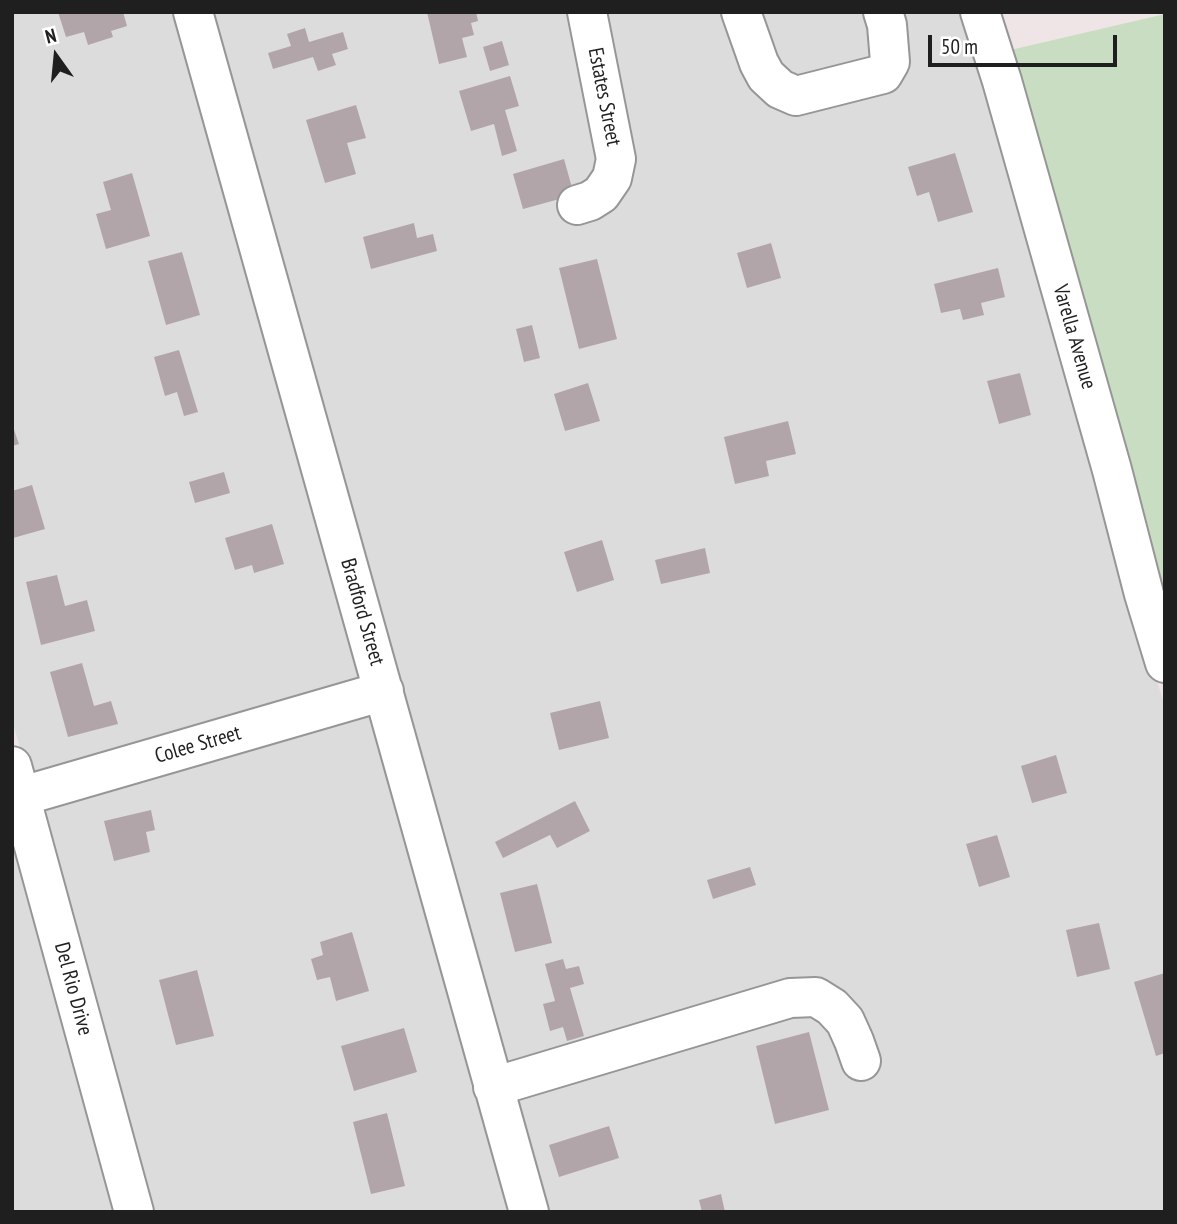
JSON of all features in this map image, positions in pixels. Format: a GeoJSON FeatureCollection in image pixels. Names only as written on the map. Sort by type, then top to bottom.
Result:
{"type":"FeatureCollection","features":[{"type":"Feature","properties":{"kind":"street","name":"Bradford Street"},"geometry":{"type":"LineString","coordinates":[[193,12],[529,1212]]}},
{"type":"Feature","properties":{"kind":"street","name":"Estates Street"},"geometry":{"type":"LineString","coordinates":[[578,205],[601,194],[612,178],[616,159],[587,12]]}},
{"type":"Feature","properties":{"kind":"street"},"geometry":{"type":"LineString","coordinates":[[741,12],[766,76],[780,89],[796,96],[883,74],[890,62],[887,25],[883,12]]}},
{"type":"Feature","properties":{"kind":"street","name":"Varella Avenue"},"geometry":{"type":"LineString","coordinates":[[980,12],[1110,461],[1144,594],[1165,663]]}},
{"type":"Feature","properties":{"kind":"street","name":"Colee Street"},"geometry":{"type":"LineString","coordinates":[[15,788],[384,691]]}},
{"type":"Feature","properties":{"kind":"street","name":"Del Rio Drive"},"geometry":{"type":"LineString","coordinates":[[15,788],[134,1212]]}},
{"type":"Feature","properties":{"kind":"street"},"geometry":{"type":"LineString","coordinates":[[493,1087],[790,998],[816,997],[832,1007],[845,1021],[860,1061]]}},
{"type":"Feature","properties":{"kind":"shaded area"},"geometry":{"type":"Polygon","coordinates":[[[12,12],[179,12],[368,680],[29,779],[12,720],[12,12]]]}},
{"type":"Feature","properties":{"kind":"shaded area"},"geometry":{"type":"Polygon","coordinates":[[[205,12],[574,12],[603,158],[601,171],[592,182],[561,194],[570,222],[597,214],[611,204],[625,183],[629,157],[601,12],[967,12],[990,85],[1100,474],[1132,598],[1165,707],[1165,1212],[542,1212],[205,12]]]}},
{"type":"Feature","properties":{"kind":"shaded area"},"geometry":{"type":"Polygon","coordinates":[[[376,708],[516,1212],[148,1212],[37,807],[376,708]]]}},
{"type":"Feature","properties":{"kind":"shaded area"},"geometry":{"type":"Polygon","coordinates":[[[12,814],[122,1212],[12,1212],[12,814]]]}},
{"type":"Feature","properties":{"kind":"green space"},"geometry":{"type":"Polygon","coordinates":[[[1165,14],[1165,619],[1006,51],[1165,14]]]}},
{"type":"Feature","properties":{"kind":"building"},"geometry":{"type":"Polygon","coordinates":[[[58,12],[123,12],[127,26],[111,31],[113,37],[88,45],[84,32],[66,37],[58,12]]]}},
{"type":"Feature","properties":{"kind":"building"},"geometry":{"type":"Polygon","coordinates":[[[427,12],[476,12],[478,21],[471,23],[474,35],[462,38],[467,57],[439,64],[427,12]]]}},
{"type":"Feature","properties":{"kind":"building"},"geometry":{"type":"Polygon","coordinates":[[[305,28],[309,42],[343,32],[348,49],[332,54],[336,65],[318,71],[313,57],[273,69],[268,53],[291,46],[287,34],[305,28]]]}},
{"type":"Feature","properties":{"kind":"building"},"geometry":{"type":"Polygon","coordinates":[[[502,41],[509,65],[490,71],[483,47],[502,41]]]}},
{"type":"Feature","properties":{"kind":"building"},"geometry":{"type":"Polygon","coordinates":[[[510,76],[519,106],[505,110],[517,151],[502,156],[494,124],[471,131],[459,91],[510,76]]]}},
{"type":"Feature","properties":{"kind":"building"},"geometry":{"type":"Polygon","coordinates":[[[356,105],[366,138],[347,143],[356,174],[325,183],[306,120],[356,105]]]}},
{"type":"Feature","properties":{"kind":"building"},"geometry":{"type":"Polygon","coordinates":[[[955,153],[973,212],[938,222],[929,192],[917,196],[908,167],[955,153]]]}},
{"type":"Feature","properties":{"kind":"building"},"geometry":{"type":"Polygon","coordinates":[[[564,159],[574,195],[523,209],[513,174],[564,159]]]}},
{"type":"Feature","properties":{"kind":"building"},"geometry":{"type":"Polygon","coordinates":[[[132,173],[150,236],[106,249],[96,214],[111,210],[103,182],[132,173]]]}},
{"type":"Feature","properties":{"kind":"building"},"geometry":{"type":"Polygon","coordinates":[[[414,223],[417,238],[433,234],[437,251],[371,269],[363,237],[414,223]]]}},
{"type":"Feature","properties":{"kind":"building"},"geometry":{"type":"Polygon","coordinates":[[[771,243],[781,278],[747,288],[737,253],[771,243]]]}},
{"type":"Feature","properties":{"kind":"building"},"geometry":{"type":"Polygon","coordinates":[[[182,252],[200,315],[166,325],[148,261],[182,252]]]}},
{"type":"Feature","properties":{"kind":"building"},"geometry":{"type":"Polygon","coordinates":[[[597,259],[617,339],[579,349],[559,268],[597,259]]]}},
{"type":"Feature","properties":{"kind":"building"},"geometry":{"type":"Polygon","coordinates":[[[998,268],[1005,297],[981,303],[984,315],[963,320],[960,309],[941,313],[934,284],[998,268]]]}},
{"type":"Feature","properties":{"kind":"building"},"geometry":{"type":"Polygon","coordinates":[[[532,325],[540,358],[524,362],[516,329],[532,325]]]}},
{"type":"Feature","properties":{"kind":"building"},"geometry":{"type":"Polygon","coordinates":[[[179,350],[198,412],[184,416],[177,392],[165,396],[154,357],[179,350]]]}},
{"type":"Feature","properties":{"kind":"building"},"geometry":{"type":"Polygon","coordinates":[[[1020,373],[1031,415],[999,424],[987,381],[1020,373]]]}},
{"type":"Feature","properties":{"kind":"building"},"geometry":{"type":"Polygon","coordinates":[[[588,383],[600,421],[565,431],[554,394],[588,383]]]}},
{"type":"Feature","properties":{"kind":"building"},"geometry":{"type":"Polygon","coordinates":[[[788,421],[796,454],[766,461],[769,476],[735,484],[724,437],[788,421]]]}},
{"type":"Feature","properties":{"kind":"building"},"geometry":{"type":"Polygon","coordinates":[[[12,424],[19,444],[12,446],[12,424]]]}},
{"type":"Feature","properties":{"kind":"building"},"geometry":{"type":"Polygon","coordinates":[[[224,472],[230,493],[195,503],[189,482],[224,472]]]}},
{"type":"Feature","properties":{"kind":"building"},"geometry":{"type":"Polygon","coordinates":[[[32,485],[45,529],[13,538],[12,491],[32,485]]]}},
{"type":"Feature","properties":{"kind":"building"},"geometry":{"type":"Polygon","coordinates":[[[272,524],[284,564],[254,573],[252,565],[235,570],[225,538],[272,524]]]}},
{"type":"Feature","properties":{"kind":"building"},"geometry":{"type":"Polygon","coordinates":[[[602,540],[614,580],[577,592],[564,552],[602,540]]]}},
{"type":"Feature","properties":{"kind":"building"},"geometry":{"type":"Polygon","coordinates":[[[705,548],[710,573],[661,584],[655,560],[705,548]]]}},
{"type":"Feature","properties":{"kind":"building"},"geometry":{"type":"Polygon","coordinates":[[[57,575],[65,606],[87,600],[95,631],[41,645],[26,582],[57,575]]]}},
{"type":"Feature","properties":{"kind":"building"},"geometry":{"type":"Polygon","coordinates":[[[82,663],[94,706],[111,701],[118,724],[68,737],[50,672],[82,663]]]}},
{"type":"Feature","properties":{"kind":"building"},"geometry":{"type":"Polygon","coordinates":[[[600,701],[609,738],[559,750],[550,713],[600,701]]]}},
{"type":"Feature","properties":{"kind":"building"},"geometry":{"type":"Polygon","coordinates":[[[1056,755],[1067,793],[1032,803],[1021,766],[1056,755]]]}},
{"type":"Feature","properties":{"kind":"building"},"geometry":{"type":"Polygon","coordinates":[[[575,801],[590,831],[557,848],[550,835],[503,858],[495,842],[575,801]]]}},
{"type":"Feature","properties":{"kind":"building"},"geometry":{"type":"Polygon","coordinates":[[[151,810],[155,830],[146,832],[150,852],[114,861],[104,821],[151,810]]]}},
{"type":"Feature","properties":{"kind":"building"},"geometry":{"type":"Polygon","coordinates":[[[997,835],[1010,877],[979,887],[966,844],[997,835]]]}},
{"type":"Feature","properties":{"kind":"building"},"geometry":{"type":"Polygon","coordinates":[[[750,867],[756,885],[713,899],[707,880],[750,867]]]}},
{"type":"Feature","properties":{"kind":"building"},"geometry":{"type":"Polygon","coordinates":[[[537,884],[552,943],[515,952],[500,893],[537,884]]]}},
{"type":"Feature","properties":{"kind":"building"},"geometry":{"type":"Polygon","coordinates":[[[1099,923],[1110,969],[1077,977],[1066,930],[1099,923]]]}},
{"type":"Feature","properties":{"kind":"building"},"geometry":{"type":"Polygon","coordinates":[[[352,932],[369,991],[336,1001],[330,977],[317,980],[311,959],[323,955],[320,942],[352,932]]]}},
{"type":"Feature","properties":{"kind":"building"},"geometry":{"type":"Polygon","coordinates":[[[563,959],[566,969],[579,966],[584,984],[570,988],[584,1036],[567,1041],[563,1027],[550,1031],[543,1004],[555,1001],[545,964],[563,959]]]}},
{"type":"Feature","properties":{"kind":"building"},"geometry":{"type":"Polygon","coordinates":[[[197,970],[214,1036],[176,1045],[159,980],[197,970]]]}},
{"type":"Feature","properties":{"kind":"building"},"geometry":{"type":"Polygon","coordinates":[[[1165,973],[1165,1053],[1156,1056],[1134,982],[1165,973]]]}},
{"type":"Feature","properties":{"kind":"building"},"geometry":{"type":"Polygon","coordinates":[[[404,1028],[417,1072],[354,1091],[341,1046],[404,1028]]]}},
{"type":"Feature","properties":{"kind":"building"},"geometry":{"type":"Polygon","coordinates":[[[809,1032],[829,1110],[775,1124],[756,1046],[809,1032]]]}},
{"type":"Feature","properties":{"kind":"building"},"geometry":{"type":"Polygon","coordinates":[[[387,1113],[405,1186],[371,1194],[353,1122],[387,1113]]]}},
{"type":"Feature","properties":{"kind":"building"},"geometry":{"type":"Polygon","coordinates":[[[609,1126],[619,1158],[559,1177],[549,1145],[609,1126]]]}},
{"type":"Feature","properties":{"kind":"building"},"geometry":{"type":"Polygon","coordinates":[[[721,1194],[725,1212],[702,1212],[699,1200],[721,1194]]]}}]}
